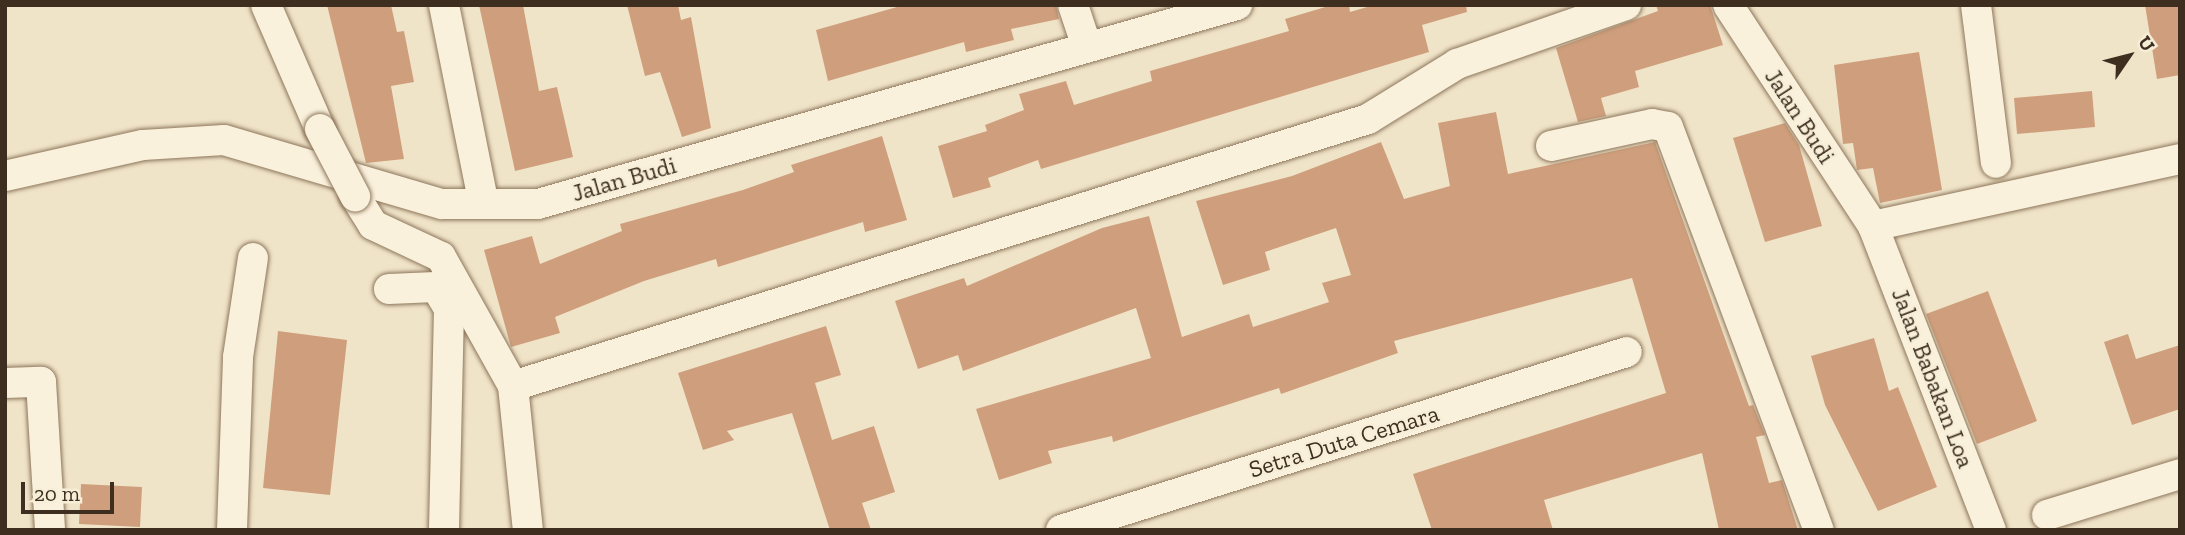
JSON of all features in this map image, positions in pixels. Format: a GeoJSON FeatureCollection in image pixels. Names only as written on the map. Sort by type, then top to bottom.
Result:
{"type":"FeatureCollection","features":[{"type":"Feature","properties":{"kind":"street"},"geometry":{"type":"LineString","coordinates":[[266,5],[320,129],[373,225],[440,257],[513,386],[528,530]]}},
{"type":"Feature","properties":{"kind":"street"},"geometry":{"type":"LineString","coordinates":[[444,5],[483,201]]}},
{"type":"Feature","properties":{"kind":"street"},"geometry":{"type":"LineString","coordinates":[[1073,5],[1086,44]]}},
{"type":"Feature","properties":{"kind":"street","name":"Jalan Budi"},"geometry":{"type":"LineString","coordinates":[[5,176],[143,145],[224,140],[442,204],[483,201],[538,204],[1086,44],[1237,5]]}},
{"type":"Feature","properties":{"kind":"street"},"geometry":{"type":"LineString","coordinates":[[513,386],[1368,119],[1457,64],[1626,5]]}},
{"type":"Feature","properties":{"kind":"street","name":"Jalan Budi"},"geometry":{"type":"LineString","coordinates":[[1728,5],[1873,226]]}},
{"type":"Feature","properties":{"kind":"street"},"geometry":{"type":"LineString","coordinates":[[1976,5],[1996,163]]}},
{"type":"Feature","properties":{"kind":"street"},"geometry":{"type":"LineString","coordinates":[[1550,146],[1652,124],[1668,127],[1819,530]]}},
{"type":"Feature","properties":{"kind":"street"},"geometry":{"type":"LineString","coordinates":[[1873,226],[2180,159]]}},
{"type":"Feature","properties":{"kind":"street","name":"Jalan Babakan Loa"},"geometry":{"type":"LineString","coordinates":[[1873,226],[1991,530]]}},
{"type":"Feature","properties":{"kind":"street"},"geometry":{"type":"LineString","coordinates":[[232,530],[238,357],[253,258]]}},
{"type":"Feature","properties":{"kind":"street"},"geometry":{"type":"LineString","coordinates":[[389,289],[436,287],[449,309],[444,530]]}},
{"type":"Feature","properties":{"kind":"street","name":"Setra Duta Cemara"},"geometry":{"type":"LineString","coordinates":[[1061,530],[1627,352]]}},
{"type":"Feature","properties":{"kind":"street"},"geometry":{"type":"LineString","coordinates":[[5,383],[41,382],[50,530]]}},
{"type":"Feature","properties":{"kind":"street"},"geometry":{"type":"LineString","coordinates":[[2047,515],[2180,474]]}},
{"type":"Feature","properties":{"kind":"building"},"geometry":{"type":"Polygon","coordinates":[[[327,5],[391,5],[397,32],[404,31],[414,82],[391,86],[404,159],[366,163],[327,5]]]}},
{"type":"Feature","properties":{"kind":"building"},"geometry":{"type":"Polygon","coordinates":[[[479,5],[523,5],[539,91],[557,87],[573,157],[515,171],[479,5]]]}},
{"type":"Feature","properties":{"kind":"building"},"geometry":{"type":"Polygon","coordinates":[[[627,5],[678,5],[681,20],[691,17],[711,128],[682,137],[660,72],[645,76],[627,5]]]}},
{"type":"Feature","properties":{"kind":"building"},"geometry":{"type":"Polygon","coordinates":[[[904,5],[1056,5],[1059,19],[1011,29],[1014,40],[966,52],[964,42],[828,81],[816,30],[904,5]]]}},
{"type":"Feature","properties":{"kind":"building"},"geometry":{"type":"Polygon","coordinates":[[[1332,5],[1349,5],[1350,12],[1374,5],[1466,5],[1467,12],[1422,25],[1429,52],[1041,169],[1038,160],[988,178],[991,187],[953,198],[938,146],[987,131],[985,125],[1024,110],[1019,94],[1066,81],[1074,105],[1152,81],[1150,71],[1289,31],[1285,19],[1332,5]]]}},
{"type":"Feature","properties":{"kind":"building"},"geometry":{"type":"Polygon","coordinates":[[[1656,5],[1710,5],[1723,45],[1635,71],[1639,87],[1601,98],[1606,116],[1578,122],[1556,48],[1658,11],[1656,5]]]}},
{"type":"Feature","properties":{"kind":"building"},"geometry":{"type":"Polygon","coordinates":[[[2145,5],[2180,5],[2180,75],[2157,79],[2145,5]]]}},
{"type":"Feature","properties":{"kind":"building"},"geometry":{"type":"Polygon","coordinates":[[[1919,52],[1942,190],[1880,203],[1873,168],[1857,170],[1853,143],[1843,144],[1834,65],[1919,52]]]}},
{"type":"Feature","properties":{"kind":"building"},"geometry":{"type":"Polygon","coordinates":[[[2092,91],[2095,127],[2017,134],[2014,98],[2092,91]]]}},
{"type":"Feature","properties":{"kind":"building"},"geometry":{"type":"Polygon","coordinates":[[[1496,112],[1508,174],[1655,142],[1749,406],[1753,405],[1765,435],[1756,437],[1769,483],[1782,480],[1798,530],[1719,530],[1702,453],[1544,500],[1553,530],[1432,530],[1413,474],[1666,393],[1632,278],[1394,341],[1398,353],[1281,394],[1279,388],[1113,442],[1112,436],[1048,451],[1052,463],[999,480],[976,409],[1151,358],[1136,308],[963,371],[958,355],[918,369],[895,301],[964,278],[967,286],[1102,228],[1149,216],[1182,337],[1249,314],[1253,327],[1329,302],[1322,283],[1351,275],[1336,228],[1265,252],[1270,270],[1223,285],[1196,201],[1292,176],[1381,142],[1404,199],[1450,186],[1438,123],[1496,112]]]}},
{"type":"Feature","properties":{"kind":"building"},"geometry":{"type":"Polygon","coordinates":[[[1785,123],[1799,145],[1822,226],[1765,242],[1733,138],[1785,123]]]}},
{"type":"Feature","properties":{"kind":"building"},"geometry":{"type":"Polygon","coordinates":[[[882,136],[907,220],[865,232],[863,222],[718,267],[716,259],[644,281],[555,317],[560,333],[511,347],[484,250],[532,236],[540,264],[622,231],[620,224],[743,190],[794,172],[791,165],[882,136]]]}},
{"type":"Feature","properties":{"kind":"building"},"geometry":{"type":"Polygon","coordinates":[[[1988,291],[2037,421],[1977,444],[1926,314],[1988,291]]]}},
{"type":"Feature","properties":{"kind":"building"},"geometry":{"type":"Polygon","coordinates":[[[826,326],[841,375],[815,383],[832,440],[874,426],[895,492],[862,503],[871,530],[830,530],[792,413],[727,431],[734,440],[703,450],[678,373],[826,326]]]}},
{"type":"Feature","properties":{"kind":"building"},"geometry":{"type":"Polygon","coordinates":[[[278,331],[347,340],[330,495],[263,488],[278,331]]]}},
{"type":"Feature","properties":{"kind":"building"},"geometry":{"type":"Polygon","coordinates":[[[2128,334],[2136,359],[2180,345],[2180,409],[2132,425],[2104,342],[2128,334]]]}},
{"type":"Feature","properties":{"kind":"building"},"geometry":{"type":"Polygon","coordinates":[[[1874,338],[1889,391],[1898,387],[1937,487],[1878,511],[1825,405],[1811,356],[1874,338]]]}},
{"type":"Feature","properties":{"kind":"building"},"geometry":{"type":"Polygon","coordinates":[[[81,484],[142,487],[140,527],[79,524],[81,484]]]}}]}
